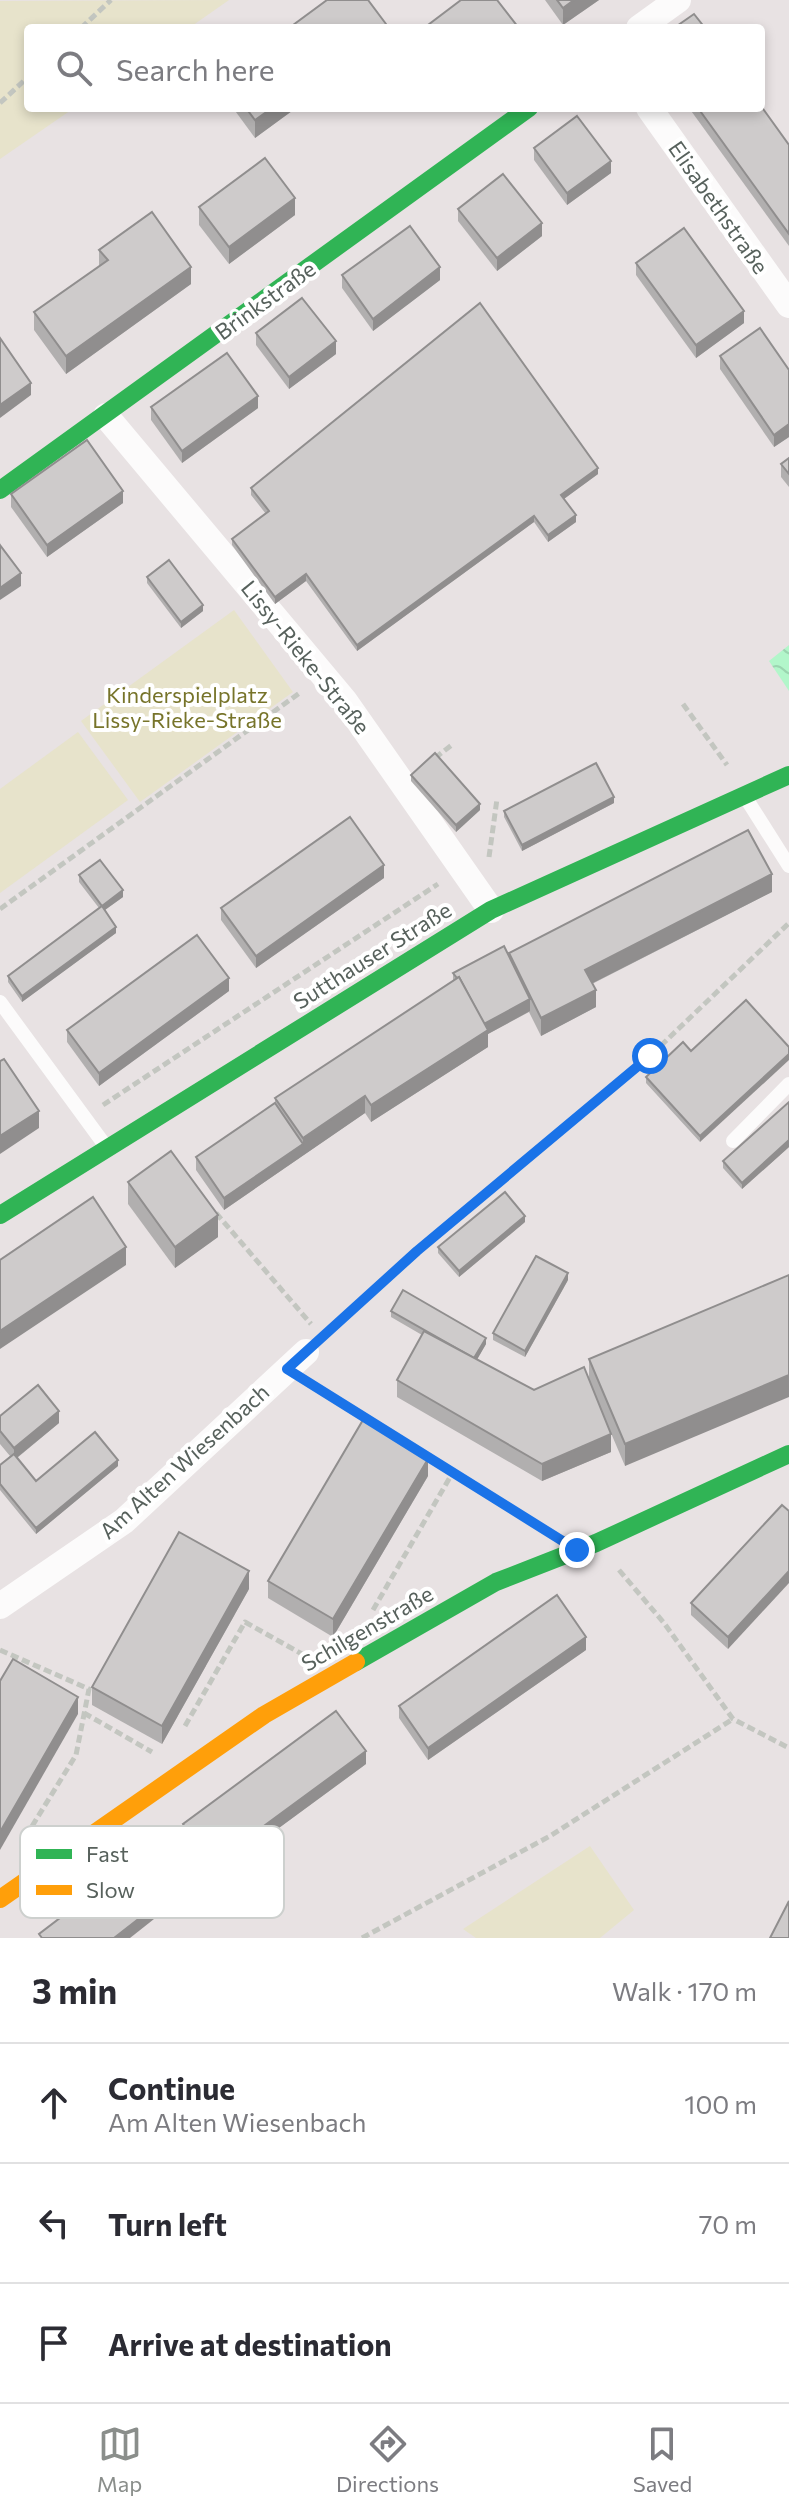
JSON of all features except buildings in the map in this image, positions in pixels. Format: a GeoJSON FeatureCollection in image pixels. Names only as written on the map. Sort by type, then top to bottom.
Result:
{"type":"FeatureCollection","features":[{"type":"Feature","properties":{"kind":"street"},"geometry":{"type":"LineString","coordinates":[[645,24],[678,0]]}},
{"type":"Feature","properties":{"kind":"street","name":"Brinkstraße"},"geometry":{"type":"LineString","coordinates":[[0,490],[524,112]]}},
{"type":"Feature","properties":{"kind":"street","name":"Elisabethstraße"},"geometry":{"type":"LineString","coordinates":[[652,112],[789,305]]}},
{"type":"Feature","properties":{"kind":"street","name":"Lissy-Rieke-Straße"},"geometry":{"type":"LineString","coordinates":[[106,416],[324,676],[491,910]]}},
{"type":"Feature","properties":{"kind":"street","name":"Sutthauser Straße"},"geometry":{"type":"LineString","coordinates":[[0,1215],[491,910],[789,775]]}},
{"type":"Feature","properties":{"kind":"street","name":"Am Alten Wiesenbach"},"geometry":{"type":"LineString","coordinates":[[0,1606],[124,1521],[297,1360]]}},
{"type":"Feature","properties":{"kind":"street","name":"Schilgenstraße"},"geometry":{"type":"LineString","coordinates":[[105,1826],[264,1715],[496,1582],[596,1543],[789,1454]]}},
{"type":"Feature","properties":{"kind":"street","name":"Schilgenstraße"},"geometry":{"type":"LineString","coordinates":[[0,1899],[20,1885]]}},
{"type":"Feature","properties":{"kind":"lane"},"geometry":{"type":"LineString","coordinates":[[744,795],[789,866]]}},
{"type":"Feature","properties":{"kind":"lane"},"geometry":{"type":"LineString","coordinates":[[0,1002],[107,1148]]}},
{"type":"Feature","properties":{"kind":"lane"},"geometry":{"type":"LineString","coordinates":[[733,1141],[789,1084]]}},
{"type":"Feature","properties":{"kind":"path"},"geometry":{"type":"LineString","coordinates":[[85,24],[111,0]]}},
{"type":"Feature","properties":{"kind":"path"},"geometry":{"type":"LineString","coordinates":[[0,103],[24,81]]}},
{"type":"Feature","properties":{"kind":"path"},"geometry":{"type":"LineString","coordinates":[[0,909],[324,676]]}},
{"type":"Feature","properties":{"kind":"path"},"geometry":{"type":"LineString","coordinates":[[683,704],[729,768]]}},
{"type":"Feature","properties":{"kind":"path"},"geometry":{"type":"LineString","coordinates":[[490,839],[497,799]]}},
{"type":"Feature","properties":{"kind":"path"},"geometry":{"type":"LineString","coordinates":[[577,1550],[453,1472],[297,1360],[417,1251],[650,1056],[789,923]]}},
{"type":"Feature","properties":{"kind":"path"},"geometry":{"type":"LineString","coordinates":[[214,1211],[302,1313]]}},
{"type":"Feature","properties":{"kind":"path"},"geometry":{"type":"LineString","coordinates":[[368,1620],[453,1472]]}},
{"type":"Feature","properties":{"kind":"path"},"geometry":{"type":"LineString","coordinates":[[596,1543],[664,1623],[733,1719],[789,1748]]}},
{"type":"Feature","properties":{"kind":"path"},"geometry":{"type":"LineString","coordinates":[[182,1732],[245,1622],[337,1674]]}},
{"type":"Feature","properties":{"kind":"path"},"geometry":{"type":"LineString","coordinates":[[0,1650],[89,1689],[76,1755],[32,1826]]}},
{"type":"Feature","properties":{"kind":"path"},"geometry":{"type":"LineString","coordinates":[[84,1713],[166,1760]]}},
{"type":"Feature","properties":{"kind":"path"},"geometry":{"type":"LineString","coordinates":[[362,1938],[550,1836],[733,1719]]}},
{"type":"Feature","properties":{"kind":"green space"},"geometry":{"type":"Polygon","coordinates":[[[229,0],[195,24],[24,24],[24,112],[68,112],[0,159],[0,1],[229,0]]]}},
{"type":"Feature","properties":{"kind":"green space","name":"Kinderspielplatz Lissy-Rieke-Straße"},"geometry":{"type":"Polygon","coordinates":[[[234,610],[293,692],[140,802],[81,721],[234,610]]]}},
{"type":"Feature","properties":{"kind":"green space"},"geometry":{"type":"Polygon","coordinates":[[[78,732],[128,800],[0,893],[0,789],[78,732]]]}},
{"type":"Feature","properties":{"kind":"green space"},"geometry":{"type":"Polygon","coordinates":[[[590,1846],[634,1910],[600,1938],[476,1938],[463,1929],[590,1846]]]}},
{"type":"Feature","properties":{"kind":"water"},"geometry":{"type":"Polygon","coordinates":[[[789,645],[789,691],[769,661],[789,645]]]}},
{"type":"Feature","properties":{"kind":"traffic: fast"},"geometry":{"type":"LineString","coordinates":[[0,490],[523,112]]}},
{"type":"Feature","properties":{"kind":"traffic: fast"},"geometry":{"type":"LineString","coordinates":[[0,1215],[491,910],[789,775]]}},
{"type":"Feature","properties":{"kind":"traffic: fast"},"geometry":{"type":"LineString","coordinates":[[356,1662],[496,1582],[596,1543],[789,1454]]}},
{"type":"Feature","properties":{"kind":"traffic: slow"},"geometry":{"type":"LineString","coordinates":[[105,1826],[264,1715],[356,1662]]}},
{"type":"Feature","properties":{"kind":"traffic: slow"},"geometry":{"type":"LineString","coordinates":[[0,1899],[20,1885]]}},
{"type":"Feature","properties":{"kind":"route"},"geometry":{"type":"LineString","coordinates":[[577,1550],[287,1369],[417,1251],[650,1056]]}}]}
